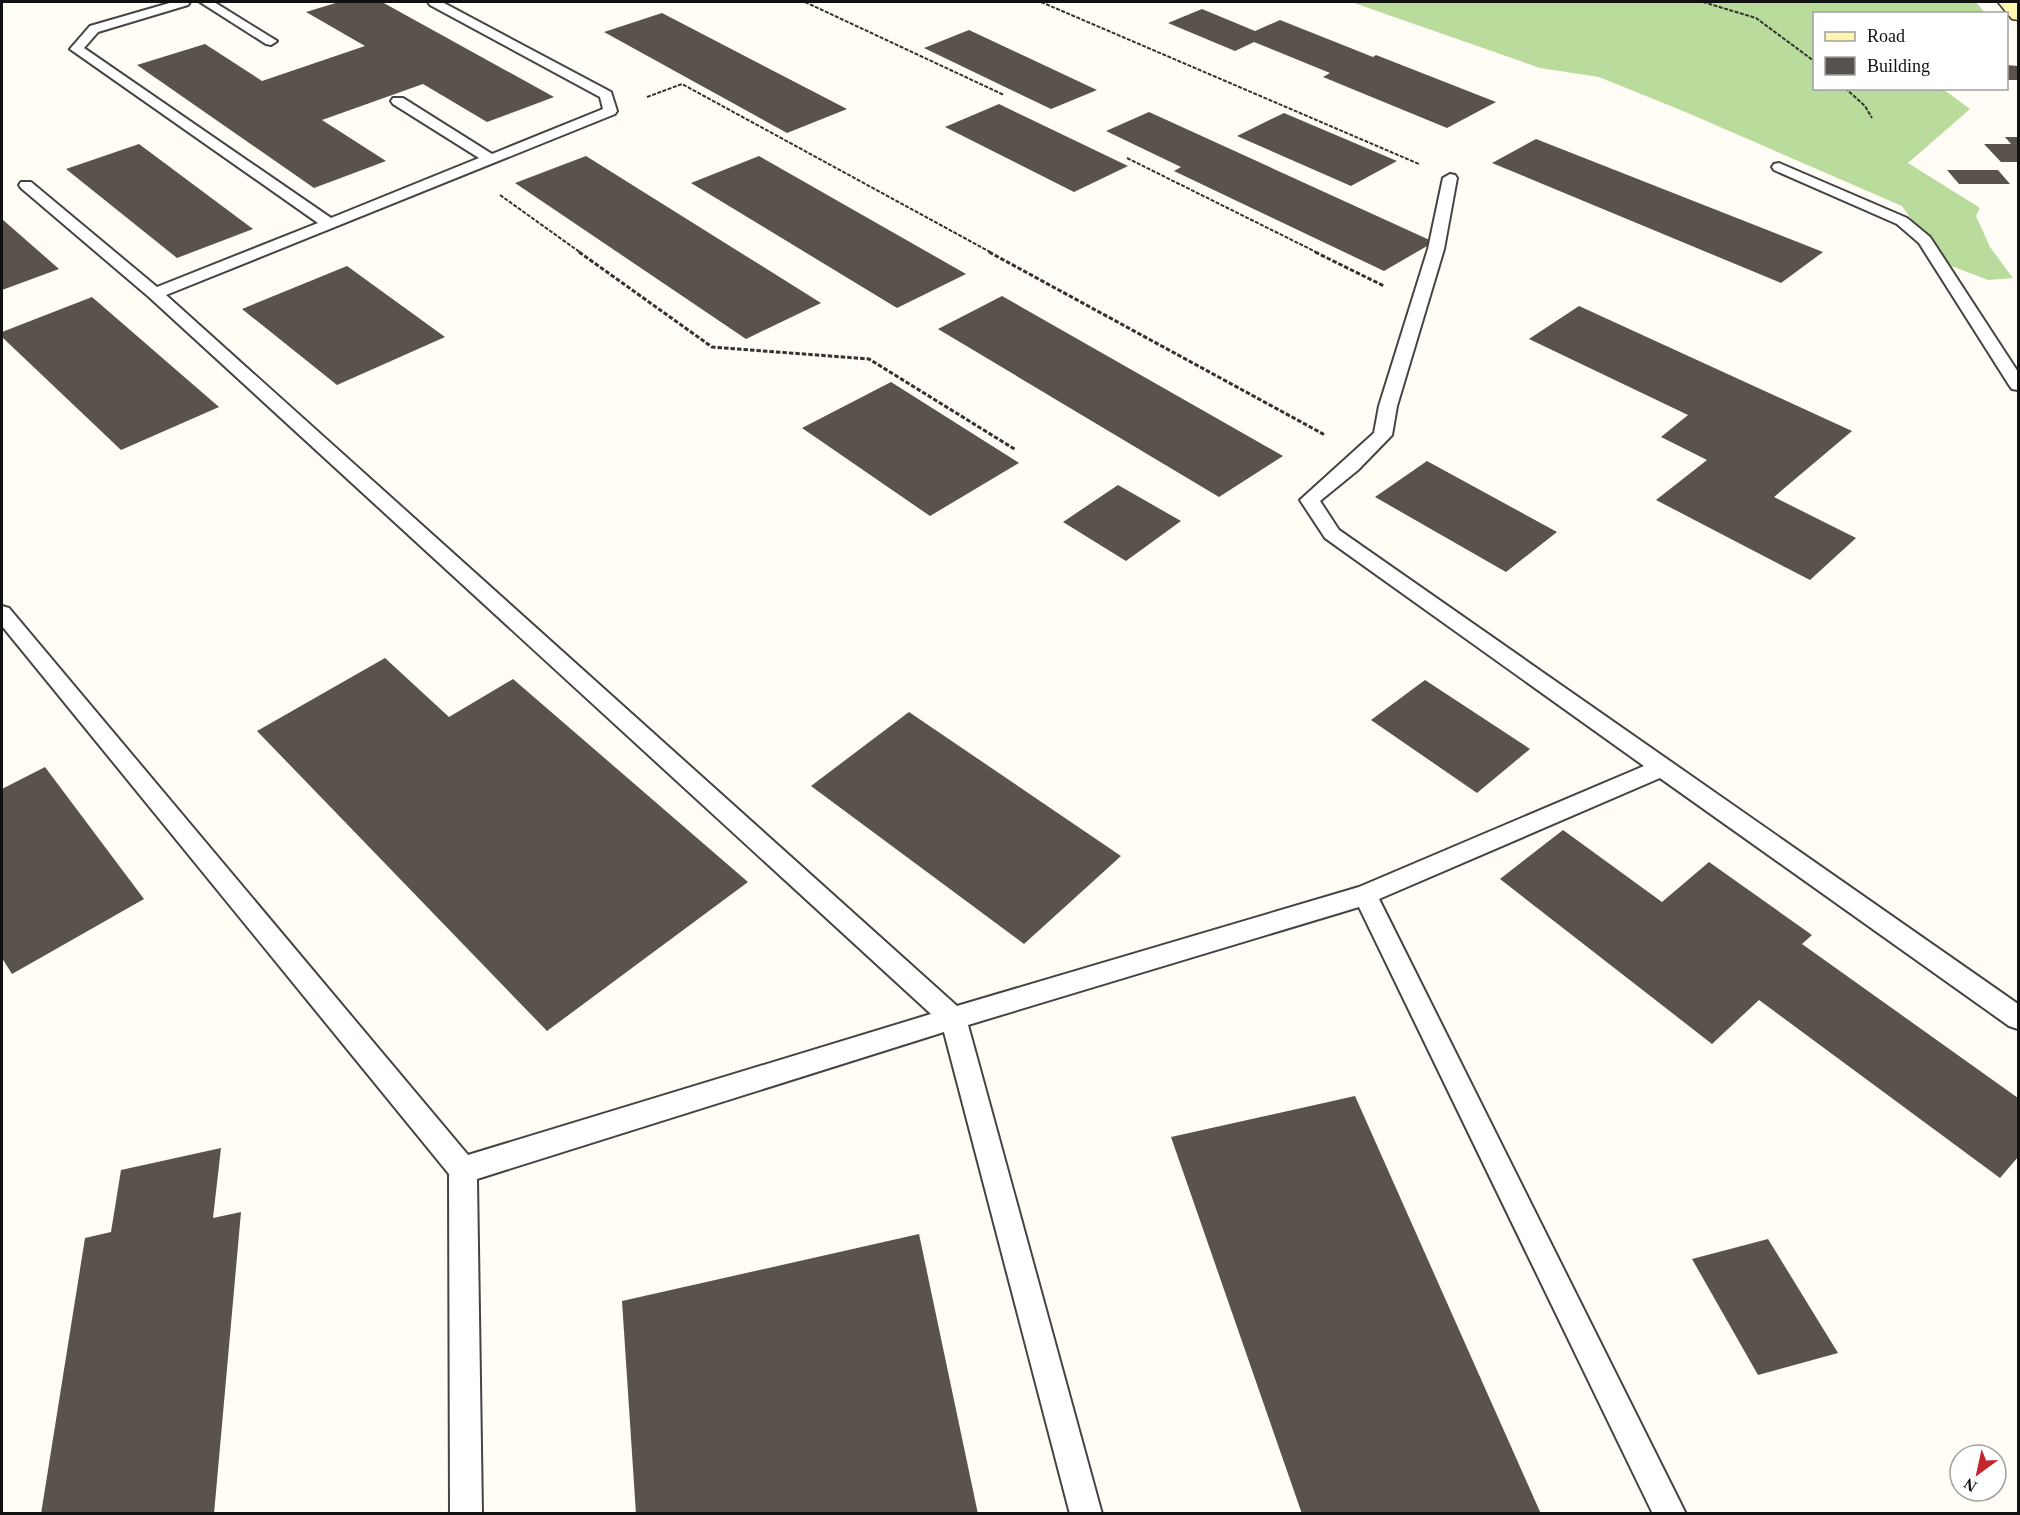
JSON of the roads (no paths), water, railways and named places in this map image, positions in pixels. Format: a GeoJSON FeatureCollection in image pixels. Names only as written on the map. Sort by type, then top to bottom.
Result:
{"type":"FeatureCollection","features":[{"type":"Feature","properties":{"kind":"street"},"geometry":{"type":"LineString","coordinates":[[2007,2],[2019,15]]}},
{"type":"Feature","properties":{"kind":"lane"},"geometry":{"type":"LineString","coordinates":[[184,2],[94,29],[76,49],[330,224]]}},
{"type":"Feature","properties":{"kind":"lane"},"geometry":{"type":"LineString","coordinates":[[206,2],[271,42]]}},
{"type":"Feature","properties":{"kind":"lane"},"geometry":{"type":"LineString","coordinates":[[154,294],[610,111],[606,95],[434,2]]}},
{"type":"Feature","properties":{"kind":"lane"},"geometry":{"type":"LineString","coordinates":[[398,101],[492,160]]}},
{"type":"Feature","properties":{"kind":"lane"},"geometry":{"type":"LineString","coordinates":[[1779,167],[1902,221],[1925,240],[2019,385]]}},
{"type":"Feature","properties":{"kind":"lane"},"geometry":{"type":"LineString","coordinates":[[1450,178],[1436,249],[1388,406],[1383,435],[1310,500],[1332,534],[2019,1018]]}},
{"type":"Feature","properties":{"kind":"lane"},"geometry":{"type":"LineString","coordinates":[[26,185],[154,294],[953,1018],[1086,1514]]}},
{"type":"Feature","properties":{"kind":"lane"},"geometry":{"type":"LineString","coordinates":[[2,613],[463,1170],[466,1514]]}},
{"type":"Feature","properties":{"kind":"lane"},"geometry":{"type":"LineString","coordinates":[[463,1170],[953,1018],[1365,895],[1663,767]]}},
{"type":"Feature","properties":{"kind":"lane"},"geometry":{"type":"LineString","coordinates":[[1365,895],[1670,1514]]}}]}
